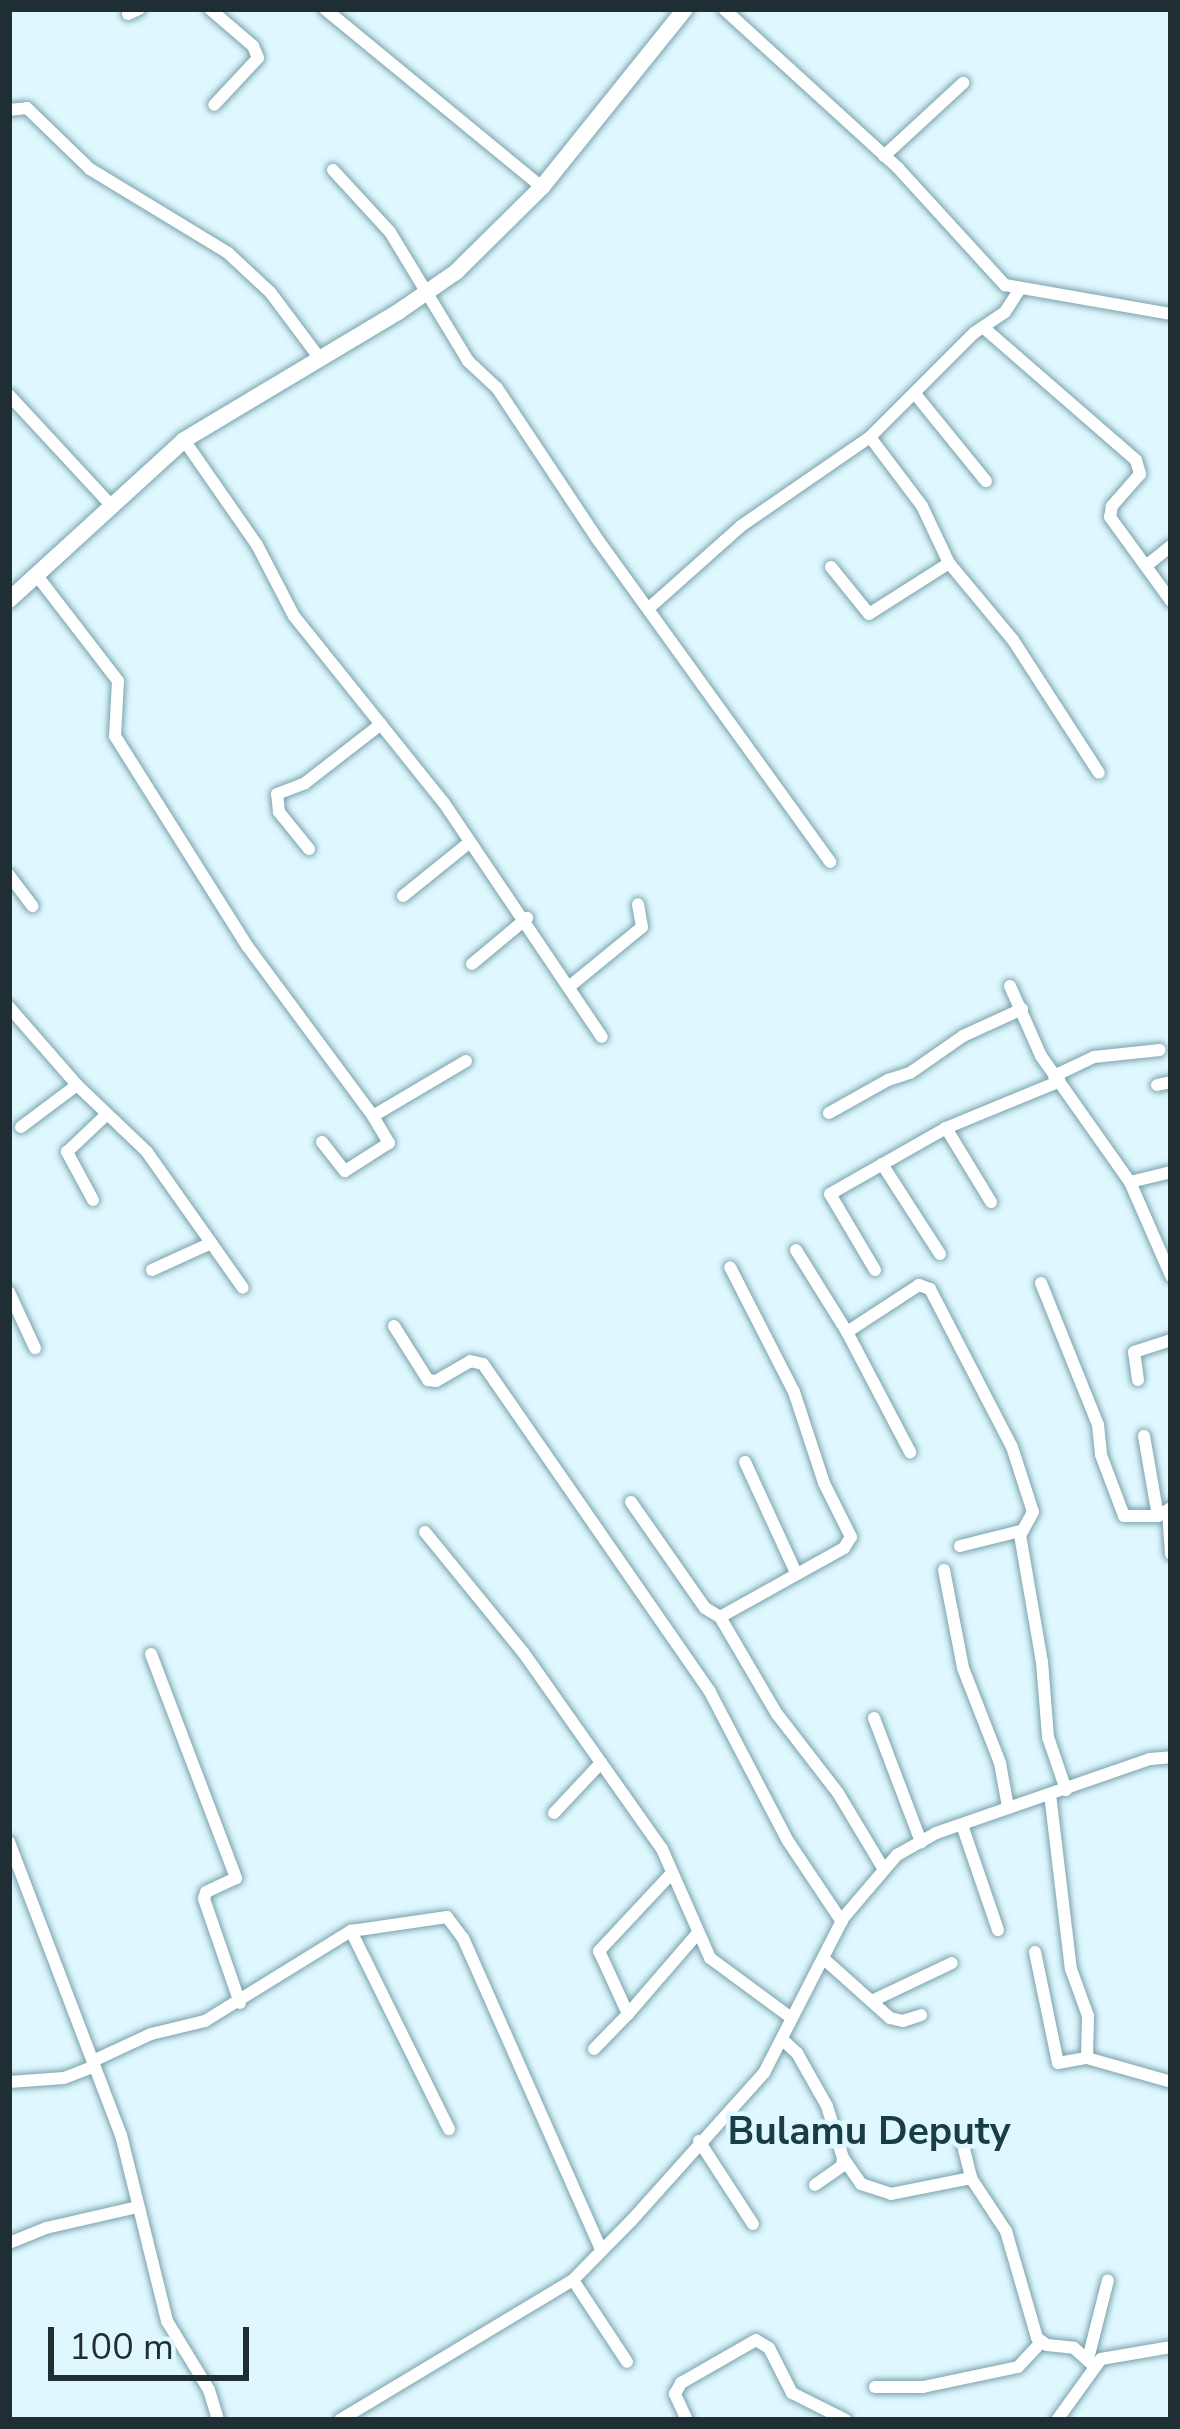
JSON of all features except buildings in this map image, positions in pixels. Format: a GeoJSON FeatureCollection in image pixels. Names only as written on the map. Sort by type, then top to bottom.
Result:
{"type":"FeatureCollection","features":[{"type":"Feature","properties":{"kind":"street"},"geometry":{"type":"LineString","coordinates":[[210,9],[253,46],[258,58],[214,105]]}},
{"type":"Feature","properties":{"kind":"street"},"geometry":{"type":"LineString","coordinates":[[326,9],[542,187]]}},
{"type":"Feature","properties":{"kind":"street"},"geometry":{"type":"LineString","coordinates":[[9,600],[184,440],[428,293],[542,187],[685,9]]}},
{"type":"Feature","properties":{"kind":"street"},"geometry":{"type":"LineString","coordinates":[[724,9],[884,157],[995,277],[1020,289],[1171,314]]}},
{"type":"Feature","properties":{"kind":"street"},"geometry":{"type":"LineString","coordinates":[[884,157],[963,83]]}},
{"type":"Feature","properties":{"kind":"street"},"geometry":{"type":"LineString","coordinates":[[9,110],[27,108],[91,169],[228,253],[270,292],[318,356]]}},
{"type":"Feature","properties":{"kind":"street"},"geometry":{"type":"LineString","coordinates":[[333,170],[376,212],[468,362],[497,388],[830,862]]}},
{"type":"Feature","properties":{"kind":"street"},"geometry":{"type":"LineString","coordinates":[[649,608],[741,526],[870,437],[1005,312],[1020,289]]}},
{"type":"Feature","properties":{"kind":"street"},"geometry":{"type":"LineString","coordinates":[[984,328],[1136,460],[1140,474],[1112,506],[1110,517],[1171,601]]}},
{"type":"Feature","properties":{"kind":"street"},"geometry":{"type":"LineString","coordinates":[[9,395],[110,504]]}},
{"type":"Feature","properties":{"kind":"street"},"geometry":{"type":"LineString","coordinates":[[916,395],[986,481]]}},
{"type":"Feature","properties":{"kind":"street"},"geometry":{"type":"LineString","coordinates":[[870,437],[922,506],[949,563],[1013,640],[1099,773]]}},
{"type":"Feature","properties":{"kind":"street"},"geometry":{"type":"LineString","coordinates":[[184,440],[257,545],[294,616],[382,724],[527,918],[602,1036]]}},
{"type":"Feature","properties":{"kind":"street"},"geometry":{"type":"LineString","coordinates":[[1146,566],[1171,546]]}},
{"type":"Feature","properties":{"kind":"street"},"geometry":{"type":"LineString","coordinates":[[831,567],[869,614],[949,563]]}},
{"type":"Feature","properties":{"kind":"street"},"geometry":{"type":"LineString","coordinates":[[38,577],[118,680],[115,736],[248,947],[388,1143],[345,1171],[322,1142]]}},
{"type":"Feature","properties":{"kind":"street"},"geometry":{"type":"LineString","coordinates":[[310,849],[279,812],[277,794],[305,783],[382,724]]}},
{"type":"Feature","properties":{"kind":"street"},"geometry":{"type":"LineString","coordinates":[[403,896],[470,842]]}},
{"type":"Feature","properties":{"kind":"street"},"geometry":{"type":"LineString","coordinates":[[9,875],[32,906]]}},
{"type":"Feature","properties":{"kind":"street"},"geometry":{"type":"LineString","coordinates":[[570,986],[642,927],[638,904]]}},
{"type":"Feature","properties":{"kind":"street"},"geometry":{"type":"LineString","coordinates":[[472,964],[527,918]]}},
{"type":"Feature","properties":{"kind":"street"},"geometry":{"type":"LineString","coordinates":[[1010,986],[1057,1078],[1164,1239],[1171,1276]]}},
{"type":"Feature","properties":{"kind":"street"},"geometry":{"type":"LineString","coordinates":[[9,1007],[77,1085],[147,1152],[243,1288]]}},
{"type":"Feature","properties":{"kind":"street"},"geometry":{"type":"LineString","coordinates":[[830,1113],[1022,1009]]}},
{"type":"Feature","properties":{"kind":"street"},"geometry":{"type":"LineString","coordinates":[[875,1270],[830,1194],[946,1128],[1094,1057],[1160,1050]]}},
{"type":"Feature","properties":{"kind":"street"},"geometry":{"type":"LineString","coordinates":[[373,1116],[466,1061]]}},
{"type":"Feature","properties":{"kind":"street"},"geometry":{"type":"LineString","coordinates":[[21,1127],[77,1085]]}},
{"type":"Feature","properties":{"kind":"street"},"geometry":{"type":"LineString","coordinates":[[93,1200],[67,1152],[107,1114]]}},
{"type":"Feature","properties":{"kind":"street"},"geometry":{"type":"LineString","coordinates":[[946,1128],[991,1202]]}},
{"type":"Feature","properties":{"kind":"street"},"geometry":{"type":"LineString","coordinates":[[882,1164],[940,1254]]}},
{"type":"Feature","properties":{"kind":"street"},"geometry":{"type":"LineString","coordinates":[[1130,1182],[1171,1172]]}},
{"type":"Feature","properties":{"kind":"street"},"geometry":{"type":"LineString","coordinates":[[152,1270],[211,1243]]}},
{"type":"Feature","properties":{"kind":"street"},"geometry":{"type":"LineString","coordinates":[[796,1250],[847,1332],[910,1452]]}},
{"type":"Feature","properties":{"kind":"street"},"geometry":{"type":"LineString","coordinates":[[720,1617],[849,1545],[851,1538],[824,1483],[794,1392],[730,1267]]}},
{"type":"Feature","properties":{"kind":"street"},"geometry":{"type":"LineString","coordinates":[[1041,1283],[1098,1425],[1100,1455],[1121,1511],[1127,1519],[1166,1512]]}},
{"type":"Feature","properties":{"kind":"street"},"geometry":{"type":"LineString","coordinates":[[847,1332],[919,1285],[934,1294],[1021,1470],[1034,1518],[1020,1531],[960,1546]]}},
{"type":"Feature","properties":{"kind":"street"},"geometry":{"type":"LineString","coordinates":[[9,1292],[35,1348]]}},
{"type":"Feature","properties":{"kind":"street"},"geometry":{"type":"LineString","coordinates":[[394,1326],[428,1380],[436,1381],[470,1361],[482,1364],[710,1692],[788,1841],[842,1922]]}},
{"type":"Feature","properties":{"kind":"street"},"geometry":{"type":"LineString","coordinates":[[1138,1380],[1134,1352],[1171,1340]]}},
{"type":"Feature","properties":{"kind":"street"},"geometry":{"type":"LineString","coordinates":[[1144,1436],[1166,1512],[1171,1555]]}},
{"type":"Feature","properties":{"kind":"street"},"geometry":{"type":"LineString","coordinates":[[745,1462],[796,1574]]}},
{"type":"Feature","properties":{"kind":"street"},"geometry":{"type":"LineString","coordinates":[[631,1502],[705,1608],[720,1617],[777,1714],[838,1793],[883,1868]]}},
{"type":"Feature","properties":{"kind":"street"},"geometry":{"type":"LineString","coordinates":[[1020,1531],[1042,1662],[1048,1737],[1066,1790]]}},
{"type":"Feature","properties":{"kind":"street"},"geometry":{"type":"LineString","coordinates":[[425,1532],[523,1652],[601,1763],[672,1873],[698,1933],[720,1968],[790,2017]]}},
{"type":"Feature","properties":{"kind":"street"},"geometry":{"type":"LineString","coordinates":[[944,1570],[963,1668],[1000,1763],[1008,1808]]}},
{"type":"Feature","properties":{"kind":"street"},"geometry":{"type":"LineString","coordinates":[[151,1654],[236,1878],[206,1892],[204,1899],[240,2003]]}},
{"type":"Feature","properties":{"kind":"street"},"geometry":{"type":"LineString","coordinates":[[874,1718],[921,1842]]}},
{"type":"Feature","properties":{"kind":"street"},"geometry":{"type":"LineString","coordinates":[[340,2420],[573,2279],[764,2073],[842,1922],[883,1868],[921,1842],[962,1825],[1150,1759],[1171,1757]]}},
{"type":"Feature","properties":{"kind":"street"},"geometry":{"type":"LineString","coordinates":[[554,1813],[601,1763]]}},
{"type":"Feature","properties":{"kind":"street"},"geometry":{"type":"LineString","coordinates":[[1050,1794],[1071,1969],[1088,2016],[1087,2058]]}},
{"type":"Feature","properties":{"kind":"street"},"geometry":{"type":"LineString","coordinates":[[962,1825],[998,1930]]}},
{"type":"Feature","properties":{"kind":"street"},"geometry":{"type":"LineString","coordinates":[[9,1842],[92,2065],[138,2207],[167,2321],[209,2390],[218,2420]]}},
{"type":"Feature","properties":{"kind":"street"},"geometry":{"type":"LineString","coordinates":[[628,2014],[599,1951],[672,1873]]}},
{"type":"Feature","properties":{"kind":"street"},"geometry":{"type":"LineString","coordinates":[[9,2082],[64,2078],[240,2003],[351,1931],[447,1917],[455,1924],[601,2249]]}},
{"type":"Feature","properties":{"kind":"street"},"geometry":{"type":"LineString","coordinates":[[351,1931],[449,2129]]}},
{"type":"Feature","properties":{"kind":"street"},"geometry":{"type":"LineString","coordinates":[[594,2049],[698,1933]]}},
{"type":"Feature","properties":{"kind":"street"},"geometry":{"type":"LineString","coordinates":[[1035,1952],[1057,2061],[1087,2058],[1171,2081]]}},
{"type":"Feature","properties":{"kind":"street"},"geometry":{"type":"LineString","coordinates":[[824,1959],[897,2021],[921,2014]]}},
{"type":"Feature","properties":{"kind":"street"},"geometry":{"type":"LineString","coordinates":[[874,2000],[952,1963]]}},
{"type":"Feature","properties":{"kind":"street"},"geometry":{"type":"LineString","coordinates":[[784,2041],[797,2053],[827,2107],[843,2158],[861,2184],[891,2194],[971,2178]]}},
{"type":"Feature","properties":{"kind":"street"},"geometry":{"type":"LineString","coordinates":[[699,2141],[753,2224]]}},
{"type":"Feature","properties":{"kind":"street"},"geometry":{"type":"LineString","coordinates":[[962,2141],[971,2178],[1006,2231],[1016,2280],[1040,2343]]}},
{"type":"Feature","properties":{"kind":"street"},"geometry":{"type":"LineString","coordinates":[[815,2185],[842,2166],[843,2158]]}},
{"type":"Feature","properties":{"kind":"street"},"geometry":{"type":"LineString","coordinates":[[9,2243],[46,2228],[138,2207]]}},
{"type":"Feature","properties":{"kind":"street"},"geometry":{"type":"LineString","coordinates":[[573,2279],[627,2362]]}},
{"type":"Feature","properties":{"kind":"street"},"geometry":{"type":"LineString","coordinates":[[1057,2420],[1090,2362],[1108,2280]]}},
{"type":"Feature","properties":{"kind":"street"},"geometry":{"type":"LineString","coordinates":[[687,2420],[675,2394],[681,2383],[756,2340],[769,2348],[792,2393],[846,2420]]}},
{"type":"Feature","properties":{"kind":"street"},"geometry":{"type":"LineString","coordinates":[[1040,2343],[1074,2348],[1090,2362]]}},
{"type":"Feature","properties":{"kind":"street"},"geometry":{"type":"LineString","coordinates":[[875,2387],[923,2387],[1018,2367],[1040,2343]]}},
{"type":"Feature","properties":{"kind":"street"},"geometry":{"type":"LineString","coordinates":[[1090,2362],[1119,2352],[1171,2347]]}},
{"type":"Feature","properties":{"kind":"district","name":"Bulamu Deputy"},"geometry":{"type":"Point","coordinates":[869,2132]}}]}
